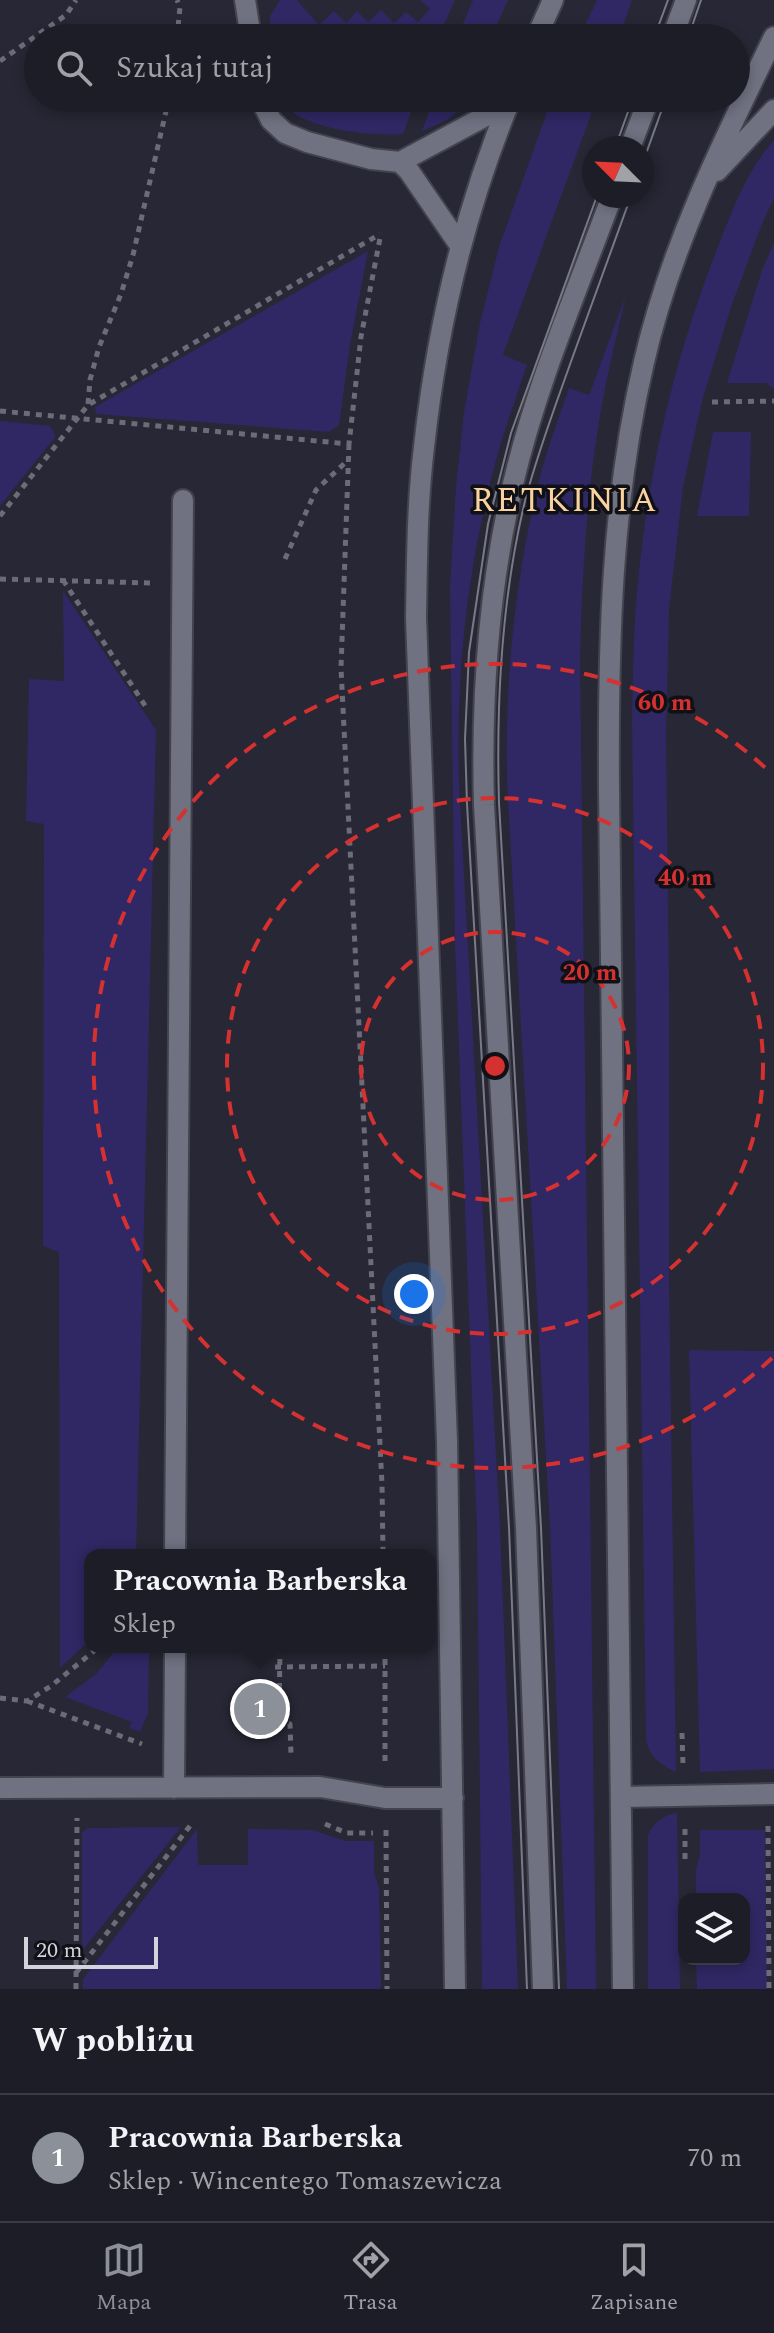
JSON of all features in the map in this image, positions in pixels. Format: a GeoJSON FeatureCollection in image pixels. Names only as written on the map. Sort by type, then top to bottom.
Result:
{"type":"FeatureCollection","features":[{"type":"Feature","properties":{"kind":"street"},"geometry":{"type":"LineString","coordinates":[[245,0],[249,24]]}},
{"type":"Feature","properties":{"kind":"street"},"geometry":{"type":"LineString","coordinates":[[542,24],[553,0]]}},
{"type":"Feature","properties":{"kind":"street"},"geometry":{"type":"LineString","coordinates":[[677,24],[686,0]]}},
{"type":"Feature","properties":{"kind":"street"},"geometry":{"type":"LineString","coordinates":[[750,87],[774,37]]}},
{"type":"Feature","properties":{"kind":"street"},"geometry":{"type":"LineString","coordinates":[[703,186],[774,110]]}},
{"type":"Feature","properties":{"kind":"street"},"geometry":{"type":"LineString","coordinates":[[267,112],[285,133],[307,142],[371,159],[400,162],[490,112]]}},
{"type":"Feature","properties":{"kind":"street"},"geometry":{"type":"LineString","coordinates":[[455,1989],[447,1441],[416,618],[417,540],[423,449],[437,355],[461,247],[506,112]]}},
{"type":"Feature","properties":{"kind":"street"},"geometry":{"type":"LineString","coordinates":[[635,136],[644,112]]}},
{"type":"Feature","properties":{"kind":"street"},"geometry":{"type":"LineString","coordinates":[[623,1989],[608,684],[612,581],[620,494],[644,360],[669,277],[703,186],[738,112]]}},
{"type":"Feature","properties":{"kind":"street"},"geometry":{"type":"LineString","coordinates":[[400,162],[461,247]]}},
{"type":"Feature","properties":{"kind":"street"},"geometry":{"type":"LineString","coordinates":[[543,1989],[526,1528],[484,805],[483,706],[491,604],[513,482],[531,418],[608,208]]}},
{"type":"Feature","properties":{"kind":"street"},"geometry":{"type":"LineString","coordinates":[[175,1549],[183,500]]}},
{"type":"Feature","properties":{"kind":"street"},"geometry":{"type":"LineString","coordinates":[[174,1788],[175,1653]]}},
{"type":"Feature","properties":{"kind":"street"},"geometry":{"type":"LineString","coordinates":[[0,1788],[320,1787],[385,1798],[453,1798]]}},
{"type":"Feature","properties":{"kind":"street"},"geometry":{"type":"LineString","coordinates":[[622,1797],[774,1794]]}},
{"type":"Feature","properties":{"kind":"path"},"geometry":{"type":"LineString","coordinates":[[53,24],[66,15],[76,0]]}},
{"type":"Feature","properties":{"kind":"path"},"geometry":{"type":"LineString","coordinates":[[177,0],[180,7],[178,24]]}},
{"type":"Feature","properties":{"kind":"path"},"geometry":{"type":"LineString","coordinates":[[0,61],[24,44]]}},
{"type":"Feature","properties":{"kind":"path"},"geometry":{"type":"LineString","coordinates":[[88,405],[90,380],[99,347],[133,255],[166,112]]}},
{"type":"Feature","properties":{"kind":"path"},"geometry":{"type":"LineString","coordinates":[[0,516],[88,405],[381,233],[361,337],[349,444],[341,668],[383,1549]]}},
{"type":"Feature","properties":{"kind":"path"},"geometry":{"type":"LineString","coordinates":[[712,402],[774,401]]}},
{"type":"Feature","properties":{"kind":"path"},"geometry":{"type":"LineString","coordinates":[[0,411],[349,444]]}},
{"type":"Feature","properties":{"kind":"path"},"geometry":{"type":"LineString","coordinates":[[285,559],[316,490],[348,460]]}},
{"type":"Feature","properties":{"kind":"path"},"geometry":{"type":"LineString","coordinates":[[0,579],[183,583]]}},
{"type":"Feature","properties":{"kind":"path"},"geometry":{"type":"LineString","coordinates":[[63,580],[181,761]]}},
{"type":"Feature","properties":{"kind":"path"},"geometry":{"type":"LineString","coordinates":[[27,1701],[92,1653]]}},
{"type":"Feature","properties":{"kind":"path"},"geometry":{"type":"LineString","coordinates":[[279,1653],[279,1721],[290,1724],[291,1787]]}},
{"type":"Feature","properties":{"kind":"path"},"geometry":{"type":"LineString","coordinates":[[385,1653],[385,1770]]}},
{"type":"Feature","properties":{"kind":"path"},"geometry":{"type":"LineString","coordinates":[[278,1667],[385,1666]]}},
{"type":"Feature","properties":{"kind":"path"},"geometry":{"type":"LineString","coordinates":[[0,1698],[27,1701],[174,1756]]}},
{"type":"Feature","properties":{"kind":"path"},"geometry":{"type":"LineString","coordinates":[[682,1733],[683,1770]]}},
{"type":"Feature","properties":{"kind":"path"},"geometry":{"type":"LineString","coordinates":[[76,1989],[77,1788]]}},
{"type":"Feature","properties":{"kind":"path"},"geometry":{"type":"LineString","coordinates":[[685,1818],[685,1859]]}},
{"type":"Feature","properties":{"kind":"path"},"geometry":{"type":"LineString","coordinates":[[768,1821],[772,1976],[769,1989]]}},
{"type":"Feature","properties":{"kind":"path"},"geometry":{"type":"LineString","coordinates":[[76,1973],[193,1822]]}},
{"type":"Feature","properties":{"kind":"path"},"geometry":{"type":"LineString","coordinates":[[386,1842],[387,1989]]}},
{"type":"Feature","properties":{"kind":"shaded area"},"geometry":{"type":"Polygon","coordinates":[[[280,0],[297,0],[318,24],[270,24],[270,16],[280,0]]]}},
{"type":"Feature","properties":{"kind":"shaded area"},"geometry":{"type":"Polygon","coordinates":[[[420,0],[455,0],[444,24],[320,24],[334,11],[346,23],[357,11],[368,22],[381,10],[394,23],[406,12],[418,22],[430,9],[420,0]]]}},
{"type":"Feature","properties":{"kind":"shaded area"},"geometry":{"type":"Polygon","coordinates":[[[473,0],[508,0],[497,24],[463,24],[473,0]]]}},
{"type":"Feature","properties":{"kind":"shaded area"},"geometry":{"type":"Polygon","coordinates":[[[597,0],[632,0],[624,24],[586,24],[597,0]]]}},
{"type":"Feature","properties":{"kind":"shaded area"},"geometry":{"type":"Polygon","coordinates":[[[294,112],[411,112],[403,134],[391,135],[336,129],[294,112]]]}},
{"type":"Feature","properties":{"kind":"shaded area"},"geometry":{"type":"Polygon","coordinates":[[[429,112],[457,112],[442,122],[422,131],[429,112]]]}},
{"type":"Feature","properties":{"kind":"shaded area"},"geometry":{"type":"Polygon","coordinates":[[[547,112],[592,112],[503,355],[527,365],[498,452],[478,540],[463,644],[459,714],[459,784],[500,1527],[518,1989],[482,1989],[477,1528],[455,942],[450,587],[464,412],[480,323],[499,247],[547,112]]]}},
{"type":"Feature","properties":{"kind":"shaded area"},"geometry":{"type":"Polygon","coordinates":[[[774,140],[774,198],[731,307],[702,401],[683,487],[669,610],[666,734],[669,1280],[676,1772],[655,1759],[646,1737],[633,656],[647,509],[679,360],[734,208],[755,165],[774,140]]]}},
{"type":"Feature","properties":{"kind":"shaded area"},"geometry":{"type":"Polygon","coordinates":[[[774,243],[774,389],[766,383],[727,383],[762,270],[774,243]]]}},
{"type":"Feature","properties":{"kind":"shaded area"},"geometry":{"type":"Polygon","coordinates":[[[368,251],[339,425],[329,432],[96,414],[95,407],[368,251]]]}},
{"type":"Feature","properties":{"kind":"shaded area"},"geometry":{"type":"Polygon","coordinates":[[[626,295],[594,457],[585,542],[581,628],[596,1989],[567,1989],[550,1527],[508,802],[507,724],[521,569],[543,466],[569,388],[589,395],[626,295]]]}},
{"type":"Feature","properties":{"kind":"shaded area"},"geometry":{"type":"Polygon","coordinates":[[[0,421],[50,426],[56,436],[0,506],[0,421]]]}},
{"type":"Feature","properties":{"kind":"shaded area"},"geometry":{"type":"Polygon","coordinates":[[[713,432],[751,432],[749,516],[697,516],[713,432]]]}},
{"type":"Feature","properties":{"kind":"shaded area"},"geometry":{"type":"Polygon","coordinates":[[[63,591],[156,730],[136,1549],[84,1549],[84,1646],[60,1668],[59,1252],[43,1246],[44,824],[26,821],[29,679],[64,681],[63,591]]]}},
{"type":"Feature","properties":{"kind":"shaded area"},"geometry":{"type":"Polygon","coordinates":[[[689,1350],[774,1351],[774,1769],[700,1772],[689,1350]]]}},
{"type":"Feature","properties":{"kind":"shaded area"},"geometry":{"type":"Polygon","coordinates":[[[113,1653],[149,1653],[148,1713],[140,1732],[129,1728],[132,1722],[65,1697],[96,1674],[113,1653]]]}},
{"type":"Feature","properties":{"kind":"shaded area"},"geometry":{"type":"Polygon","coordinates":[[[677,1813],[680,1989],[648,1989],[648,1835],[653,1826],[667,1815],[677,1813]]]}},
{"type":"Feature","properties":{"kind":"shaded area"},"geometry":{"type":"Polygon","coordinates":[[[181,1827],[82,1951],[82,1833],[87,1828],[181,1827]]]}},
{"type":"Feature","properties":{"kind":"shaded area"},"geometry":{"type":"Polygon","coordinates":[[[197,1829],[198,1865],[248,1865],[248,1829],[313,1830],[345,1841],[374,1841],[374,1872],[379,1888],[381,1989],[83,1989],[83,1979],[197,1829]]]}},
{"type":"Feature","properties":{"kind":"shaded area"},"geometry":{"type":"Polygon","coordinates":[[[700,1830],[765,1830],[767,1989],[697,1989],[696,1965],[750,1965],[750,1893],[696,1893],[700,1830]]]}},
{"type":"Feature","properties":{"kind":"tram line"},"geometry":{"type":"LineString","coordinates":[[659,24],[668,0]]}},
{"type":"Feature","properties":{"kind":"tram line"},"geometry":{"type":"LineString","coordinates":[[693,24],[701,0]]}},
{"type":"Feature","properties":{"kind":"tram line"},"geometry":{"type":"LineString","coordinates":[[619,136],[628,112]]}},
{"type":"Feature","properties":{"kind":"tram line"},"geometry":{"type":"LineString","coordinates":[[652,136],[661,112]]}},
{"type":"Feature","properties":{"kind":"tram line"},"geometry":{"type":"LineString","coordinates":[[527,1989],[509,1528],[465,739],[469,652],[488,524],[511,433],[593,208]]}},
{"type":"Feature","properties":{"kind":"tram line"},"geometry":{"type":"LineString","coordinates":[[559,1989],[541,1528],[499,803],[498,727],[505,613],[525,501],[627,208]]}},
{"type":"Feature","properties":{"kind":"place","name":"Pracownia Barberska"},"geometry":{"type":"Point","coordinates":[260,1709]}},
{"type":"Feature","properties":{"kind":"district","name":"RETKINIA"},"geometry":{"type":"Point","coordinates":[565,501]}}]}
